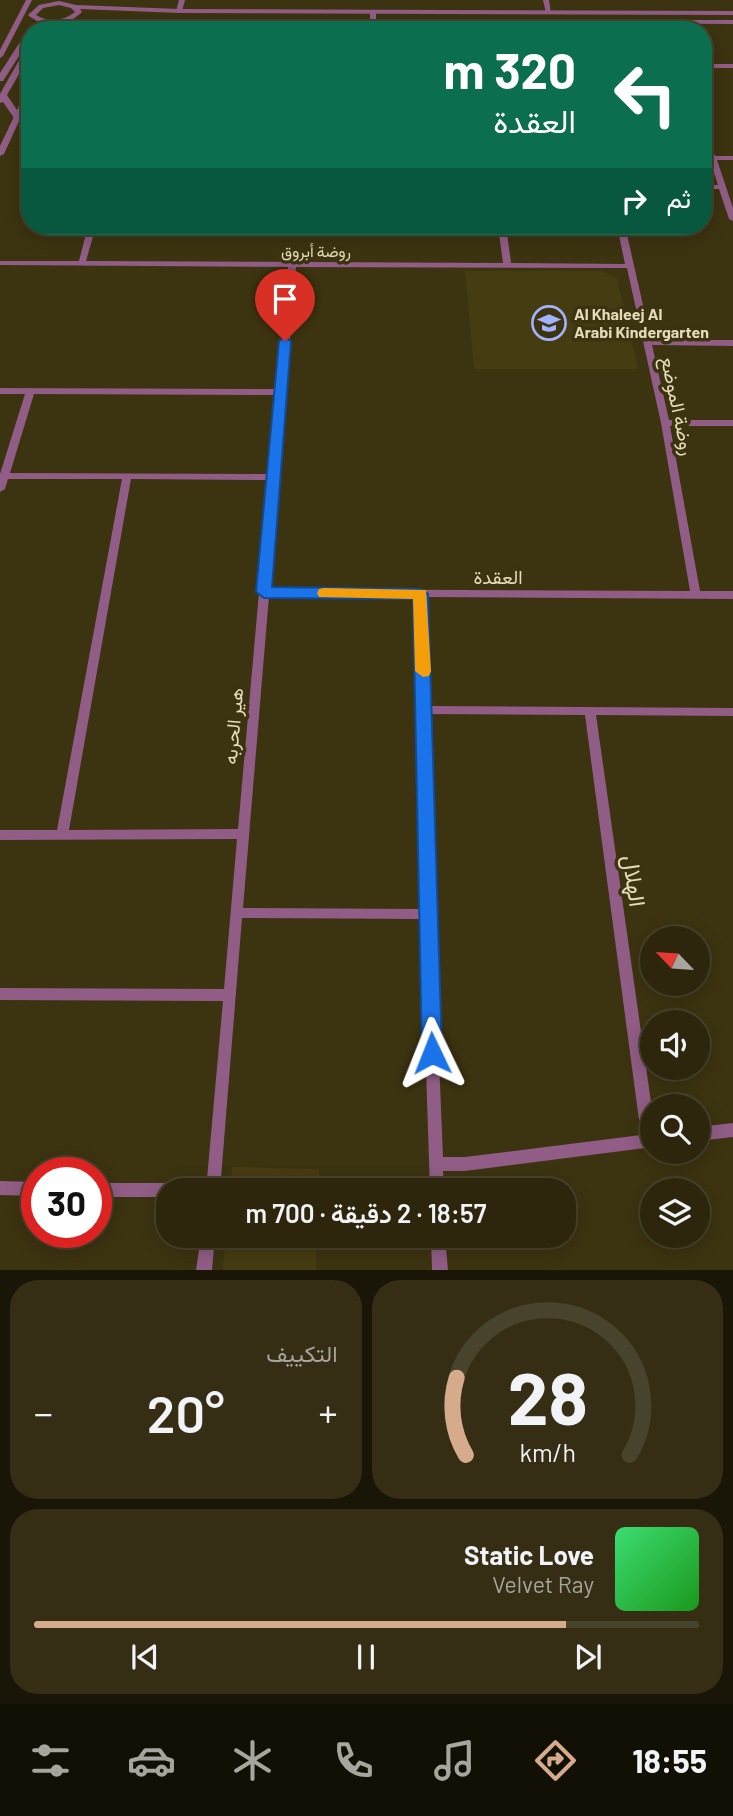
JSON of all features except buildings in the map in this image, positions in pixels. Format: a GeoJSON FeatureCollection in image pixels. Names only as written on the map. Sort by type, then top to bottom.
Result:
{"type":"FeatureCollection","features":[{"type":"Feature","properties":{"kind":"street"},"geometry":{"type":"LineString","coordinates":[[0,56],[29,0]]}},
{"type":"Feature","properties":{"kind":"street"},"geometry":{"type":"LineString","coordinates":[[178,11],[182,0]]}},
{"type":"Feature","properties":{"kind":"street"},"geometry":{"type":"LineString","coordinates":[[546,0],[549,13]]}},
{"type":"Feature","properties":{"kind":"street"},"geometry":{"type":"LineString","coordinates":[[33,21],[32,12],[42,3],[178,11],[733,13]]}},
{"type":"Feature","properties":{"kind":"street"},"geometry":{"type":"LineString","coordinates":[[66,21],[79,12],[70,4]]}},
{"type":"Feature","properties":{"kind":"street"},"geometry":{"type":"LineString","coordinates":[[75,21],[178,11]]}},
{"type":"Feature","properties":{"kind":"street"},"geometry":{"type":"LineString","coordinates":[[373,12],[373,21]]}},
{"type":"Feature","properties":{"kind":"street"},"geometry":{"type":"LineString","coordinates":[[570,13],[573,21]]}},
{"type":"Feature","properties":{"kind":"street"},"geometry":{"type":"LineString","coordinates":[[641,13],[644,21]]}},
{"type":"Feature","properties":{"kind":"street"},"geometry":{"type":"LineString","coordinates":[[34,18],[42,21]]}},
{"type":"Feature","properties":{"kind":"street"},"geometry":{"type":"LineString","coordinates":[[712,22],[733,22]]}},
{"type":"Feature","properties":{"kind":"street"},"geometry":{"type":"LineString","coordinates":[[1,76],[21,46]]}},
{"type":"Feature","properties":{"kind":"street"},"geometry":{"type":"LineString","coordinates":[[17,116],[1,98],[21,64]]}},
{"type":"Feature","properties":{"kind":"street"},"geometry":{"type":"LineString","coordinates":[[712,66],[733,66]]}},
{"type":"Feature","properties":{"kind":"street"},"geometry":{"type":"LineString","coordinates":[[0,154],[21,108]]}},
{"type":"Feature","properties":{"kind":"street"},"geometry":{"type":"LineString","coordinates":[[733,158],[712,158],[733,217]]}},
{"type":"Feature","properties":{"kind":"street"},"geometry":{"type":"LineString","coordinates":[[712,187],[722,187]]}},
{"type":"Feature","properties":{"kind":"street"},"geometry":{"type":"LineString","coordinates":[[82,263],[90,235]]}},
{"type":"Feature","properties":{"kind":"street"},"geometry":{"type":"LineString","coordinates":[[503,235],[507,266]]}},
{"type":"Feature","properties":{"kind":"street","name":"روضة الموضع"},"geometry":{"type":"LineString","coordinates":[[623,235],[665,423],[696,595]]}},
{"type":"Feature","properties":{"kind":"street","name":"روضة أبروق"},"geometry":{"type":"LineString","coordinates":[[0,263],[631,266]]}},
{"type":"Feature","properties":{"kind":"street","name":"هير الحربه"},"geometry":{"type":"LineString","coordinates":[[214,1178],[292,265]]}},
{"type":"Feature","properties":{"kind":"street"},"geometry":{"type":"LineString","coordinates":[[647,342],[733,342]]}},
{"type":"Feature","properties":{"kind":"street"},"geometry":{"type":"LineString","coordinates":[[0,391],[280,392]]}},
{"type":"Feature","properties":{"kind":"street"},"geometry":{"type":"LineString","coordinates":[[0,489],[30,391]]}},
{"type":"Feature","properties":{"kind":"street"},"geometry":{"type":"LineString","coordinates":[[665,423],[733,423]]}},
{"type":"Feature","properties":{"kind":"street"},"geometry":{"type":"LineString","coordinates":[[4,476],[273,477]]}},
{"type":"Feature","properties":{"kind":"street"},"geometry":{"type":"LineString","coordinates":[[62,834],[127,477]]}},
{"type":"Feature","properties":{"kind":"street","name":"العقدة"},"geometry":{"type":"LineString","coordinates":[[264,592],[733,595]]}},
{"type":"Feature","properties":{"kind":"street"},"geometry":{"type":"LineString","coordinates":[[421,594],[427,914],[437,1178]]}},
{"type":"Feature","properties":{"kind":"street"},"geometry":{"type":"LineString","coordinates":[[424,710],[733,712]]}},
{"type":"Feature","properties":{"kind":"street","name":"الهلال"},"geometry":{"type":"LineString","coordinates":[[590,711],[644,1094]]}},
{"type":"Feature","properties":{"kind":"street"},"geometry":{"type":"LineString","coordinates":[[0,835],[243,834]]}},
{"type":"Feature","properties":{"kind":"street"},"geometry":{"type":"LineString","coordinates":[[237,913],[427,914]]}},
{"type":"Feature","properties":{"kind":"street"},"geometry":{"type":"LineString","coordinates":[[0,994],[229,995]]}},
{"type":"Feature","properties":{"kind":"street"},"geometry":{"type":"LineString","coordinates":[[710,1133],[733,1130]]}},
{"type":"Feature","properties":{"kind":"street"},"geometry":{"type":"LineString","coordinates":[[436,1164],[465,1164],[640,1141]]}},
{"type":"Feature","properties":{"kind":"street"},"geometry":{"type":"LineString","coordinates":[[0,1188],[21,1189]]}},
{"type":"Feature","properties":{"kind":"street"},"geometry":{"type":"LineString","coordinates":[[112,1189],[156,1190]]}},
{"type":"Feature","properties":{"kind":"street"},"geometry":{"type":"LineString","coordinates":[[204,1270],[207,1248]]}},
{"type":"Feature","properties":{"kind":"street"},"geometry":{"type":"LineString","coordinates":[[439,1248],[440,1270]]}},
{"type":"Feature","properties":{"kind":"shaded area","name":"Al Khaleej Al Arabi Kindergarten"},"geometry":{"type":"Polygon","coordinates":[[[465,271],[602,271],[617,278],[638,369],[474,369],[465,271]]]}},
{"type":"Feature","properties":{"kind":"shaded area"},"geometry":{"type":"Polygon","coordinates":[[[232,1167],[319,1169],[319,1178],[231,1178],[232,1167]]]}},
{"type":"Feature","properties":{"kind":"shaded area"},"geometry":{"type":"Polygon","coordinates":[[[225,1248],[317,1248],[316,1270],[223,1270],[225,1248]]]}},
{"type":"Feature","properties":{"kind":"slow traffic"},"geometry":{"type":"LineString","coordinates":[[324,593],[421,594],[423,671]]}},
{"type":"Feature","properties":{"kind":"place","name":"Al Khaleej Al Arabi Kindergarten"},"geometry":{"type":"Point","coordinates":[549,323]}},
{"type":"Feature","properties":{"kind":"route"},"geometry":{"type":"LineString","coordinates":[[285,341],[264,592],[421,594],[432,1053]]}}]}
